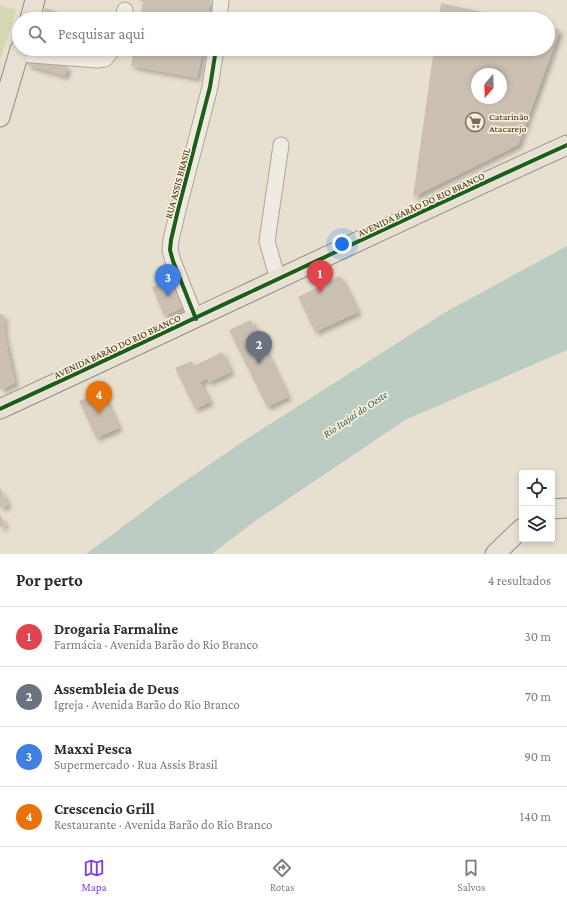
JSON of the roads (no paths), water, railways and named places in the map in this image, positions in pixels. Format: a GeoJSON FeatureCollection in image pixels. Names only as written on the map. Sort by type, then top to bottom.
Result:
{"type":"FeatureCollection","features":[{"type":"Feature","properties":{"kind":"main road"},"geometry":{"type":"LineString","coordinates":[[32,12],[35,0]]}},
{"type":"Feature","properties":{"kind":"main road"},"geometry":{"type":"LineString","coordinates":[[0,117],[19,56]]}},
{"type":"Feature","properties":{"kind":"main road","name":"AVENIDA BARÃO DO RIO BRANCO"},"geometry":{"type":"LineString","coordinates":[[0,409],[196,319],[464,192],[567,146]]}},
{"type":"Feature","properties":{"kind":"main road"},"geometry":{"type":"LineString","coordinates":[[555,509],[567,508]]}},
{"type":"Feature","properties":{"kind":"main road"},"geometry":{"type":"LineString","coordinates":[[495,554],[519,531]]}},
{"type":"Feature","properties":{"kind":"street"},"geometry":{"type":"LineString","coordinates":[[220,12],[221,0]]}},
{"type":"Feature","properties":{"kind":"street"},"geometry":{"type":"LineString","coordinates":[[58,56],[97,60],[105,59],[107,56]]}},
{"type":"Feature","properties":{"kind":"street","name":"RUA ASSIS BRASIL"},"geometry":{"type":"LineString","coordinates":[[196,319],[170,250],[171,240],[210,87],[215,56]]}},
{"type":"Feature","properties":{"kind":"street"},"geometry":{"type":"LineString","coordinates":[[279,279],[267,241],[281,145]]}},
{"type":"Feature","properties":{"kind":"water","name":"Rio Itajaí do Oeste"},"geometry":{"type":"Polygon","coordinates":[[[567,246],[567,350],[405,420],[251,524],[212,554],[86,554],[165,495],[248,438],[449,310],[567,246]]]}},
{"type":"Feature","properties":{"kind":"place","name":"Catarinão Atacarejo"},"geometry":{"type":"Point","coordinates":[475,122]}},
{"type":"Feature","properties":{"kind":"place","name":"Drogaria Farmaline"},"geometry":{"type":"Point","coordinates":[320,293]}},
{"type":"Feature","properties":{"kind":"place","name":"Maxxi Pesca"},"geometry":{"type":"Point","coordinates":[168,297]}},
{"type":"Feature","properties":{"kind":"place","name":"Assembleia de Deus"},"geometry":{"type":"Point","coordinates":[259,364]}},
{"type":"Feature","properties":{"kind":"place","name":"Crescencio Grill"},"geometry":{"type":"Point","coordinates":[99,414]}}]}
